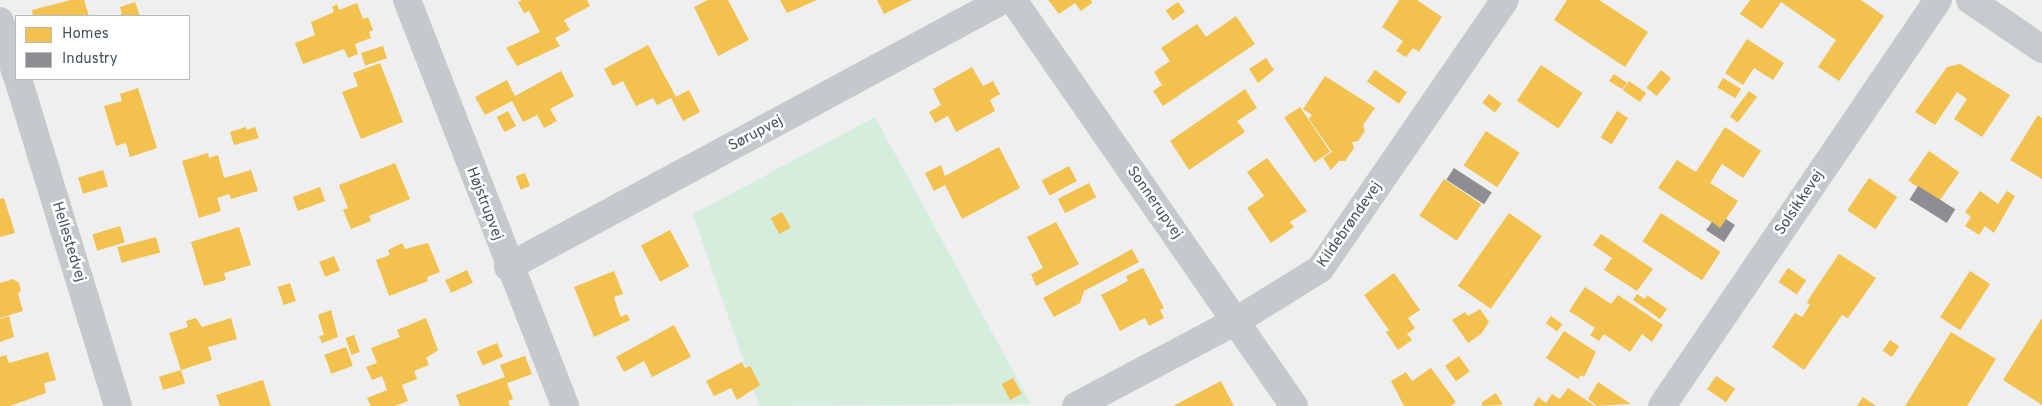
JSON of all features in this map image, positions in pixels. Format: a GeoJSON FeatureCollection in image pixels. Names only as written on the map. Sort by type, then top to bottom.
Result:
{"type":"FeatureCollection","features":[{"type":"Feature","properties":{"kind":"main road"},"geometry":{"type":"LineString","coordinates":[[1970,0],[2042,49]]}},
{"type":"Feature","properties":{"kind":"street","name":"Højstrupvej"},"geometry":{"type":"LineString","coordinates":[[407,0],[508,267],[565,406]]}},
{"type":"Feature","properties":{"kind":"street","name":"Sørupvej"},"geometry":{"type":"LineString","coordinates":[[508,267],[1003,0]]}},
{"type":"Feature","properties":{"kind":"street","name":"Sonnerupvej"},"geometry":{"type":"LineString","coordinates":[[1014,0],[1294,406]]}},
{"type":"Feature","properties":{"kind":"street","name":"Kildebrøndevej"},"geometry":{"type":"LineString","coordinates":[[1076,406],[1236,322],[1320,269],[1505,0]]}},
{"type":"Feature","properties":{"kind":"street","name":"Solsikkevej"},"geometry":{"type":"LineString","coordinates":[[1662,406],[1938,0]]}},
{"type":"Feature","properties":{"kind":"street"},"geometry":{"type":"LineString","coordinates":[[0,21],[15,71]]}},
{"type":"Feature","properties":{"kind":"street","name":"Hellestedvej"},"geometry":{"type":"LineString","coordinates":[[18,80],[118,406]]}},
{"type":"Feature","properties":{"kind":"green space"},"geometry":{"type":"Polygon","coordinates":[[[875,117],[1031,404],[759,406],[693,214],[875,117]]]}},
{"type":"Feature","properties":{"kind":"building: Homes"},"geometry":{"type":"Polygon","coordinates":[[[71,0],[84,0],[89,15],[33,15],[32,10],[71,0]]]}},
{"type":"Feature","properties":{"kind":"building: Homes"},"geometry":{"type":"Polygon","coordinates":[[[522,0],[587,0],[590,6],[564,20],[570,30],[555,38],[560,46],[517,66],[506,48],[540,32],[529,11],[524,13],[518,2],[522,0]]]}},
{"type":"Feature","properties":{"kind":"building: Homes"},"geometry":{"type":"Polygon","coordinates":[[[708,0],[728,0],[749,40],[718,56],[694,7],[708,0]]]}},
{"type":"Feature","properties":{"kind":"building: Homes"},"geometry":{"type":"Polygon","coordinates":[[[780,0],[817,0],[787,13],[780,0]]]}},
{"type":"Feature","properties":{"kind":"building: Homes"},"geometry":{"type":"Polygon","coordinates":[[[877,0],[912,0],[884,14],[877,0]]]}},
{"type":"Feature","properties":{"kind":"building: Homes"},"geometry":{"type":"Polygon","coordinates":[[[1048,0],[1091,0],[1092,3],[1081,11],[1075,3],[1059,14],[1048,0]]]}},
{"type":"Feature","properties":{"kind":"building: Homes"},"geometry":{"type":"Polygon","coordinates":[[[1399,0],[1417,0],[1442,17],[1419,52],[1413,48],[1406,57],[1396,51],[1403,41],[1382,27],[1399,0]]]}},
{"type":"Feature","properties":{"kind":"building: Homes"},"geometry":{"type":"Polygon","coordinates":[[[1567,0],[1599,0],[1648,32],[1625,67],[1554,20],[1567,0]]]}},
{"type":"Feature","properties":{"kind":"building: Homes"},"geometry":{"type":"Polygon","coordinates":[[[1750,0],[1861,0],[1884,16],[1839,81],[1818,67],[1836,40],[1781,2],[1762,29],[1740,14],[1750,0]]]}},
{"type":"Feature","properties":{"kind":"building: Homes"},"geometry":{"type":"Polygon","coordinates":[[[135,2],[140,15],[120,15],[122,14],[120,7],[135,2]]]}},
{"type":"Feature","properties":{"kind":"building: Homes"},"geometry":{"type":"Polygon","coordinates":[[[1178,2],[1185,12],[1173,20],[1166,11],[1178,2]]]}},
{"type":"Feature","properties":{"kind":"building: Homes"},"geometry":{"type":"Polygon","coordinates":[[[357,3],[363,19],[368,17],[373,30],[369,32],[371,38],[355,44],[358,54],[348,58],[344,49],[303,64],[295,43],[315,35],[311,22],[334,12],[332,7],[337,4],[339,10],[357,3]]]}},
{"type":"Feature","properties":{"kind":"building: Homes"},"geometry":{"type":"Polygon","coordinates":[[[1236,16],[1255,44],[1163,106],[1153,91],[1162,85],[1154,72],[1170,61],[1161,48],[1197,24],[1206,37],[1236,16]]]}},
{"type":"Feature","properties":{"kind":"building: Homes"},"geometry":{"type":"Polygon","coordinates":[[[1747,39],[1784,63],[1773,80],[1754,68],[1743,85],[1725,73],[1747,39]]]}},
{"type":"Feature","properties":{"kind":"building: Homes"},"geometry":{"type":"Polygon","coordinates":[[[648,45],[676,97],[689,90],[700,112],[683,121],[671,98],[657,105],[653,98],[636,106],[623,81],[613,86],[604,69],[648,45]]]}},
{"type":"Feature","properties":{"kind":"building: Homes"},"geometry":{"type":"Polygon","coordinates":[[[383,46],[387,58],[365,65],[361,53],[383,46]]]}},
{"type":"Feature","properties":{"kind":"building: Homes"},"geometry":{"type":"Polygon","coordinates":[[[1266,58],[1274,70],[1258,83],[1249,69],[1266,58]]]}},
{"type":"Feature","properties":{"kind":"building: Homes"},"geometry":{"type":"Polygon","coordinates":[[[380,63],[403,122],[361,139],[342,92],[358,86],[353,73],[380,63]]]}},
{"type":"Feature","properties":{"kind":"building: Homes"},"geometry":{"type":"Polygon","coordinates":[[[1960,64],[2010,95],[1982,137],[1954,119],[1967,99],[1957,92],[1935,125],[1915,112],[1947,67],[1960,64]]]}},
{"type":"Feature","properties":{"kind":"building: Homes"},"geometry":{"type":"Polygon","coordinates":[[[1541,65],[1582,93],[1558,129],[1517,101],[1541,65]]]}},
{"type":"Feature","properties":{"kind":"building: Homes"},"geometry":{"type":"Polygon","coordinates":[[[972,67],[983,86],[993,81],[1000,94],[990,100],[995,111],[956,132],[948,116],[935,123],[929,112],[941,105],[933,89],[972,67]]]}},
{"type":"Feature","properties":{"kind":"building: Homes"},"geometry":{"type":"Polygon","coordinates":[[[1375,70],[1407,92],[1399,104],[1367,81],[1375,70]]]}},
{"type":"Feature","properties":{"kind":"building: Homes"},"geometry":{"type":"Polygon","coordinates":[[[1661,70],[1671,78],[1657,96],[1647,88],[1661,70]]]}},
{"type":"Feature","properties":{"kind":"building: Homes"},"geometry":{"type":"Polygon","coordinates":[[[561,71],[574,96],[550,109],[557,121],[544,128],[537,115],[523,122],[512,101],[485,115],[475,97],[507,80],[515,96],[561,71]]]}},
{"type":"Feature","properties":{"kind":"building: Homes"},"geometry":{"type":"Polygon","coordinates":[[[1614,74],[1627,83],[1622,89],[1609,81],[1614,74]]]}},
{"type":"Feature","properties":{"kind":"building: Homes"},"geometry":{"type":"Polygon","coordinates":[[[1325,76],[1375,108],[1363,125],[1365,131],[1358,141],[1352,142],[1354,148],[1345,161],[1339,161],[1331,170],[1323,158],[1332,152],[1309,119],[1312,115],[1303,109],[1325,76]]]}},
{"type":"Feature","properties":{"kind":"building: Homes"},"geometry":{"type":"Polygon","coordinates":[[[1723,78],[1741,89],[1735,98],[1717,87],[1723,78]]]}},
{"type":"Feature","properties":{"kind":"building: Homes"},"geometry":{"type":"Polygon","coordinates":[[[1629,81],[1646,93],[1640,102],[1623,90],[1629,81]]]}},
{"type":"Feature","properties":{"kind":"building: Homes"},"geometry":{"type":"Polygon","coordinates":[[[138,88],[157,148],[130,157],[126,143],[116,146],[104,106],[122,101],[120,94],[138,88]]]}},
{"type":"Feature","properties":{"kind":"building: Homes"},"geometry":{"type":"Polygon","coordinates":[[[1245,89],[1257,108],[1237,121],[1245,132],[1189,170],[1170,141],[1245,89]]]}},
{"type":"Feature","properties":{"kind":"building: Homes"},"geometry":{"type":"Polygon","coordinates":[[[1749,91],[1757,97],[1738,123],[1730,117],[1749,91]]]}},
{"type":"Feature","properties":{"kind":"building: Homes"},"geometry":{"type":"Polygon","coordinates":[[[1489,94],[1502,104],[1495,113],[1482,103],[1489,94]]]}},
{"type":"Feature","properties":{"kind":"building: Homes"},"geometry":{"type":"Polygon","coordinates":[[[1300,107],[1330,152],[1314,162],[1284,118],[1300,107]]]}},
{"type":"Feature","properties":{"kind":"building: Homes"},"geometry":{"type":"Polygon","coordinates":[[[508,111],[516,126],[505,132],[497,117],[508,111]]]}},
{"type":"Feature","properties":{"kind":"building: Homes"},"geometry":{"type":"Polygon","coordinates":[[[1617,111],[1628,118],[1612,144],[1601,137],[1617,111]]]}},
{"type":"Feature","properties":{"kind":"building: Homes"},"geometry":{"type":"Polygon","coordinates":[[[2038,115],[2042,118],[2042,179],[2010,160],[2038,115]]]}},
{"type":"Feature","properties":{"kind":"building: Homes"},"geometry":{"type":"Polygon","coordinates":[[[246,127],[247,130],[255,127],[259,138],[234,145],[230,132],[246,127]]]}},
{"type":"Feature","properties":{"kind":"building: Homes"},"geometry":{"type":"Polygon","coordinates":[[[1725,127],[1761,151],[1743,178],[1722,164],[1710,183],[1738,201],[1720,228],[1658,188],[1677,160],[1696,172],[1725,127]]]}},
{"type":"Feature","properties":{"kind":"building: Homes"},"geometry":{"type":"Polygon","coordinates":[[[1486,131],[1520,153],[1497,187],[1464,165],[1486,131]]]}},
{"type":"Feature","properties":{"kind":"building: Homes"},"geometry":{"type":"Polygon","coordinates":[[[999,147],[1020,188],[962,219],[945,185],[934,191],[925,173],[941,165],[945,176],[999,147]]]}},
{"type":"Feature","properties":{"kind":"building: Homes"},"geometry":{"type":"Polygon","coordinates":[[[1929,151],[1959,172],[1939,202],[1908,180],[1929,151]]]}},
{"type":"Feature","properties":{"kind":"building: Homes"},"geometry":{"type":"Polygon","coordinates":[[[208,153],[209,158],[218,155],[224,178],[251,170],[258,191],[231,199],[229,194],[217,198],[221,211],[199,218],[182,161],[208,153]]]}},
{"type":"Feature","properties":{"kind":"building: Homes"},"geometry":{"type":"Polygon","coordinates":[[[1267,158],[1307,211],[1290,222],[1294,227],[1271,243],[1247,208],[1264,196],[1247,172],[1267,158]]]}},
{"type":"Feature","properties":{"kind":"building: Homes"},"geometry":{"type":"Polygon","coordinates":[[[395,163],[410,199],[369,216],[371,221],[351,229],[343,210],[348,208],[339,185],[395,163]]]}},
{"type":"Feature","properties":{"kind":"building: Homes"},"geometry":{"type":"Polygon","coordinates":[[[1069,166],[1077,181],[1050,196],[1042,181],[1069,166]]]}},
{"type":"Feature","properties":{"kind":"building: Homes"},"geometry":{"type":"Polygon","coordinates":[[[103,170],[108,186],[83,194],[78,178],[103,170]]]}},
{"type":"Feature","properties":{"kind":"building: Homes"},"geometry":{"type":"Polygon","coordinates":[[[525,173],[530,186],[521,190],[516,177],[525,173]]]}},
{"type":"Feature","properties":{"kind":"building: Homes"},"geometry":{"type":"Polygon","coordinates":[[[1869,178],[1897,197],[1875,229],[1847,210],[1869,178]]]}},
{"type":"Feature","properties":{"kind":"building: Homes"},"geometry":{"type":"Polygon","coordinates":[[[1444,179],[1481,204],[1457,241],[1419,215],[1444,179]]]}},
{"type":"Feature","properties":{"kind":"building: Homes"},"geometry":{"type":"Polygon","coordinates":[[[1089,183],[1096,197],[1065,213],[1058,199],[1089,183]]]}},
{"type":"Feature","properties":{"kind":"building: Homes"},"geometry":{"type":"Polygon","coordinates":[[[320,187],[325,201],[298,211],[293,197],[320,187]]]}},
{"type":"Feature","properties":{"kind":"building: Homes"},"geometry":{"type":"Polygon","coordinates":[[[1980,191],[1998,204],[2007,191],[2015,196],[1994,233],[1985,226],[1979,235],[1965,226],[1971,217],[1965,212],[1980,191]]]}},
{"type":"Feature","properties":{"kind":"building: Homes"},"geometry":{"type":"Polygon","coordinates":[[[4,198],[15,233],[0,237],[0,199],[4,198]]]}},
{"type":"Feature","properties":{"kind":"building: Homes"},"geometry":{"type":"Polygon","coordinates":[[[782,212],[791,228],[779,234],[771,218],[782,212]]]}},
{"type":"Feature","properties":{"kind":"building: Homes"},"geometry":{"type":"Polygon","coordinates":[[[1509,213],[1542,236],[1491,309],[1458,286],[1509,213]]]}},
{"type":"Feature","properties":{"kind":"building: Homes"},"geometry":{"type":"Polygon","coordinates":[[[1661,213],[1721,252],[1702,280],[1642,242],[1661,213]]]}},
{"type":"Feature","properties":{"kind":"building: Homes"},"geometry":{"type":"Polygon","coordinates":[[[1056,222],[1079,264],[1036,286],[1031,274],[1043,268],[1027,237],[1056,222]]]}},
{"type":"Feature","properties":{"kind":"building: Homes"},"geometry":{"type":"Polygon","coordinates":[[[120,226],[125,242],[97,251],[92,234],[120,226]]]}},
{"type":"Feature","properties":{"kind":"building: Homes"},"geometry":{"type":"Polygon","coordinates":[[[239,227],[251,265],[224,273],[226,280],[204,286],[191,242],[239,227]]]}},
{"type":"Feature","properties":{"kind":"building: Homes"},"geometry":{"type":"Polygon","coordinates":[[[670,230],[689,266],[660,282],[641,245],[670,230]]]}},
{"type":"Feature","properties":{"kind":"building: Homes"},"geometry":{"type":"Polygon","coordinates":[[[1601,234],[1653,269],[1637,291],[1604,270],[1612,258],[1593,245],[1601,234]]]}},
{"type":"Feature","properties":{"kind":"building: Homes"},"geometry":{"type":"Polygon","coordinates":[[[156,237],[160,252],[122,263],[117,247],[156,237]]]}},
{"type":"Feature","properties":{"kind":"building: Homes"},"geometry":{"type":"Polygon","coordinates":[[[402,243],[405,249],[428,243],[440,272],[427,277],[428,281],[389,296],[376,260],[390,255],[388,250],[402,243]]]}},
{"type":"Feature","properties":{"kind":"building: Homes"},"geometry":{"type":"Polygon","coordinates":[[[1132,249],[1139,262],[1084,291],[1080,303],[1054,317],[1043,298],[1132,249]]]}},
{"type":"Feature","properties":{"kind":"building: Homes"},"geometry":{"type":"Polygon","coordinates":[[[1839,254],[1876,278],[1848,318],[1842,315],[1804,370],[1772,347],[1795,313],[1802,317],[1810,305],[1807,303],[1812,294],[1839,254]]]}},
{"type":"Feature","properties":{"kind":"building: Homes"},"geometry":{"type":"Polygon","coordinates":[[[334,256],[340,271],[325,277],[319,262],[334,256]]]}},
{"type":"Feature","properties":{"kind":"building: Homes"},"geometry":{"type":"Polygon","coordinates":[[[1143,268],[1164,308],[1160,310],[1164,318],[1149,326],[1145,318],[1120,331],[1101,295],[1128,281],[1126,276],[1143,268]]]}},
{"type":"Feature","properties":{"kind":"building: Homes"},"geometry":{"type":"Polygon","coordinates":[[[1788,268],[1806,280],[1797,294],[1778,282],[1788,268]]]}},
{"type":"Feature","properties":{"kind":"building: Homes"},"geometry":{"type":"Polygon","coordinates":[[[467,270],[473,283],[451,293],[445,280],[467,270]]]}},
{"type":"Feature","properties":{"kind":"building: Homes"},"geometry":{"type":"Polygon","coordinates":[[[614,271],[623,294],[614,297],[619,313],[621,317],[627,314],[630,320],[594,337],[574,287],[614,271]]]}},
{"type":"Feature","properties":{"kind":"building: Homes"},"geometry":{"type":"Polygon","coordinates":[[[1970,271],[1990,284],[1960,330],[1940,317],[1970,271]]]}},
{"type":"Feature","properties":{"kind":"building: Homes"},"geometry":{"type":"Polygon","coordinates":[[[1394,273],[1420,310],[1408,318],[1415,328],[1407,334],[1412,340],[1398,350],[1386,332],[1389,330],[1364,295],[1394,273]]]}},
{"type":"Feature","properties":{"kind":"building: Homes"},"geometry":{"type":"Polygon","coordinates":[[[13,279],[19,283],[21,290],[18,294],[23,311],[0,318],[0,283],[13,279]]]}},
{"type":"Feature","properties":{"kind":"building: Homes"},"geometry":{"type":"Polygon","coordinates":[[[290,283],[296,301],[284,305],[278,287],[290,283]]]}},
{"type":"Feature","properties":{"kind":"building: Homes"},"geometry":{"type":"Polygon","coordinates":[[[1585,287],[1611,304],[1618,295],[1663,325],[1652,342],[1642,334],[1630,352],[1604,334],[1599,341],[1590,335],[1595,328],[1569,311],[1585,287]]]}},
{"type":"Feature","properties":{"kind":"building: Homes"},"geometry":{"type":"Polygon","coordinates":[[[1637,294],[1645,299],[1647,295],[1667,309],[1660,319],[1633,300],[1637,294]]]}},
{"type":"Feature","properties":{"kind":"building: Homes"},"geometry":{"type":"Polygon","coordinates":[[[1480,309],[1489,322],[1481,334],[1468,343],[1452,320],[1465,312],[1468,316],[1480,309]]]}},
{"type":"Feature","properties":{"kind":"building: Homes"},"geometry":{"type":"Polygon","coordinates":[[[331,310],[338,337],[322,343],[319,336],[324,335],[318,315],[331,310]]]}},
{"type":"Feature","properties":{"kind":"building: Homes"},"geometry":{"type":"Polygon","coordinates":[[[9,316],[14,337],[0,342],[0,319],[9,316]]]}},
{"type":"Feature","properties":{"kind":"building: Homes"},"geometry":{"type":"Polygon","coordinates":[[[1551,316],[1562,324],[1557,332],[1546,323],[1551,316]]]}},
{"type":"Feature","properties":{"kind":"building: Homes"},"geometry":{"type":"Polygon","coordinates":[[[196,318],[202,327],[231,318],[237,339],[208,347],[212,360],[181,370],[169,333],[188,327],[186,321],[196,318]]]}},
{"type":"Feature","properties":{"kind":"building: Homes"},"geometry":{"type":"Polygon","coordinates":[[[426,318],[438,350],[426,358],[429,365],[414,371],[417,379],[402,385],[408,401],[395,406],[371,406],[367,398],[387,390],[382,376],[372,380],[366,367],[377,363],[371,348],[400,337],[397,330],[426,318]]]}},
{"type":"Feature","properties":{"kind":"building: Homes"},"geometry":{"type":"Polygon","coordinates":[[[2042,318],[2042,405],[2003,380],[2042,318]]]}},
{"type":"Feature","properties":{"kind":"building: Homes"},"geometry":{"type":"Polygon","coordinates":[[[674,325],[691,357],[652,377],[644,361],[624,372],[616,357],[674,325]]]}},
{"type":"Feature","properties":{"kind":"building: Homes"},"geometry":{"type":"Polygon","coordinates":[[[1564,331],[1596,352],[1584,377],[1581,375],[1578,379],[1546,358],[1564,331]]]}},
{"type":"Feature","properties":{"kind":"building: Homes"},"geometry":{"type":"Polygon","coordinates":[[[1951,332],[1996,359],[1967,406],[1905,406],[1951,332]]]}},
{"type":"Feature","properties":{"kind":"building: Homes"},"geometry":{"type":"Polygon","coordinates":[[[354,335],[360,352],[351,355],[345,338],[354,335]]]}},
{"type":"Feature","properties":{"kind":"building: Homes"},"geometry":{"type":"Polygon","coordinates":[[[1890,340],[1899,346],[1892,357],[1883,351],[1890,340]]]}},
{"type":"Feature","properties":{"kind":"building: Homes"},"geometry":{"type":"Polygon","coordinates":[[[497,343],[503,357],[483,365],[477,352],[497,343]]]}},
{"type":"Feature","properties":{"kind":"building: Homes"},"geometry":{"type":"Polygon","coordinates":[[[346,347],[353,366],[331,374],[324,355],[346,347]]]}},
{"type":"Feature","properties":{"kind":"building: Homes"},"geometry":{"type":"Polygon","coordinates":[[[48,352],[56,380],[44,383],[46,393],[10,406],[0,406],[0,357],[6,355],[9,363],[48,352]]]}},
{"type":"Feature","properties":{"kind":"building: Homes"},"geometry":{"type":"Polygon","coordinates":[[[525,356],[532,374],[507,383],[513,399],[508,401],[510,406],[460,406],[456,395],[505,377],[500,365],[525,356]]]}},
{"type":"Feature","properties":{"kind":"building: Homes"},"geometry":{"type":"Polygon","coordinates":[[[1459,356],[1470,372],[1456,381],[1445,366],[1459,356]]]}},
{"type":"Feature","properties":{"kind":"building: Homes"},"geometry":{"type":"Polygon","coordinates":[[[742,362],[745,368],[750,366],[760,385],[737,400],[731,388],[714,396],[706,381],[742,362]]]}},
{"type":"Feature","properties":{"kind":"building: Homes"},"geometry":{"type":"Polygon","coordinates":[[[1431,368],[1456,402],[1451,406],[1404,406],[1391,381],[1406,372],[1412,381],[1431,368]]]}},
{"type":"Feature","properties":{"kind":"building: Homes"},"geometry":{"type":"Polygon","coordinates":[[[181,370],[185,383],[163,390],[159,377],[181,370]]]}},
{"type":"Feature","properties":{"kind":"building: Homes"},"geometry":{"type":"Polygon","coordinates":[[[1716,376],[1735,389],[1726,402],[1707,389],[1716,376]]]}},
{"type":"Feature","properties":{"kind":"building: Homes"},"geometry":{"type":"Polygon","coordinates":[[[1013,378],[1022,394],[1010,400],[1002,384],[1013,378]]]}},
{"type":"Feature","properties":{"kind":"building: Homes"},"geometry":{"type":"Polygon","coordinates":[[[263,380],[271,406],[220,406],[216,395],[263,380]]]}},
{"type":"Feature","properties":{"kind":"building: Homes"},"geometry":{"type":"Polygon","coordinates":[[[1221,381],[1234,406],[1173,406],[1221,381]]]}},
{"type":"Feature","properties":{"kind":"building: Homes"},"geometry":{"type":"Polygon","coordinates":[[[1598,382],[1631,404],[1597,406],[1588,399],[1598,382]]]}},
{"type":"Feature","properties":{"kind":"building: Homes"},"geometry":{"type":"Polygon","coordinates":[[[1568,388],[1595,406],[1533,406],[1538,397],[1546,403],[1552,394],[1560,399],[1568,388]]]}},
{"type":"Feature","properties":{"kind":"building: Homes"},"geometry":{"type":"Polygon","coordinates":[[[1496,393],[1503,405],[1483,406],[1481,403],[1496,393]]]}},
{"type":"Feature","properties":{"kind":"building: Homes"},"geometry":{"type":"Polygon","coordinates":[[[1863,397],[1876,406],[1857,406],[1863,397]]]}},
{"type":"Feature","properties":{"kind":"building: Industry"},"geometry":{"type":"Polygon","coordinates":[[[1454,168],[1492,193],[1484,204],[1446,180],[1454,168]]]}},
{"type":"Feature","properties":{"kind":"building: Industry"},"geometry":{"type":"Polygon","coordinates":[[[1918,186],[1955,209],[1947,223],[1910,200],[1918,186]]]}},
{"type":"Feature","properties":{"kind":"building: Industry"},"geometry":{"type":"Polygon","coordinates":[[[1726,219],[1735,225],[1724,242],[1706,230],[1712,222],[1720,228],[1726,219]]]}}]}
